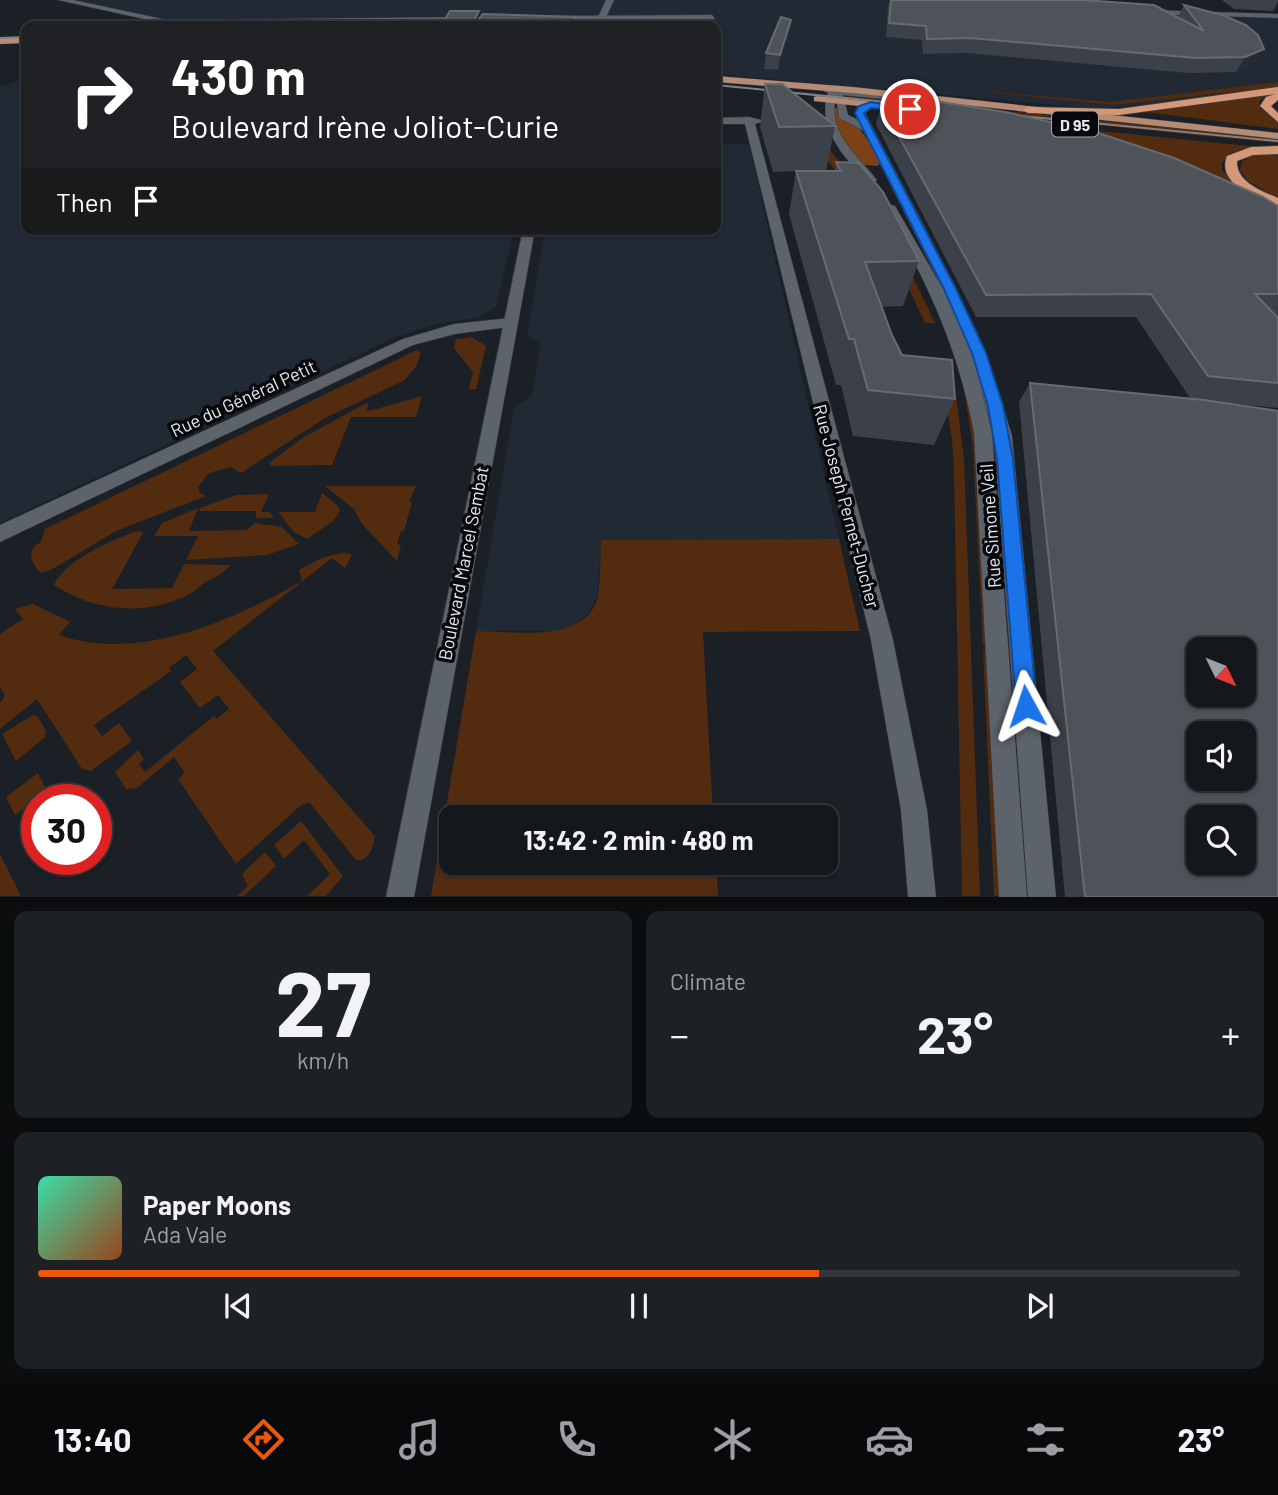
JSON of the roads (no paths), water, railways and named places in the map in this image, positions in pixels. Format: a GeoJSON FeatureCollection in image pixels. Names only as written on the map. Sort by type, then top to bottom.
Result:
{"type":"FeatureCollection","features":[{"type":"Feature","properties":{"kind":"highway"},"geometry":{"type":"LineString","coordinates":[[1028,110],[1119,112],[1278,90]]}},
{"type":"Feature","properties":{"kind":"highway"},"geometry":{"type":"LineString","coordinates":[[1278,96],[1270,99],[1265,106],[1278,119]]}},
{"type":"Feature","properties":{"kind":"highway"},"geometry":{"type":"LineString","coordinates":[[930,111],[943,112]]}},
{"type":"Feature","properties":{"kind":"highway"},"geometry":{"type":"LineString","coordinates":[[1278,147],[1242,153],[1231,159],[1229,164],[1230,170],[1242,183],[1278,202]]}},
{"type":"Feature","properties":{"kind":"highway"},"geometry":{"type":"LineString","coordinates":[[1230,188],[1278,212]]}},
{"type":"Feature","properties":{"kind":"main road"},"geometry":{"type":"LineString","coordinates":[[0,34],[21,33]]}},
{"type":"Feature","properties":{"kind":"main road"},"geometry":{"type":"LineString","coordinates":[[0,41],[21,40]]}},
{"type":"Feature","properties":{"kind":"main road","name":"D 95"},"geometry":{"type":"LineString","coordinates":[[721,80],[833,96],[871,105],[1278,147]]}},
{"type":"Feature","properties":{"kind":"main road"},"geometry":{"type":"LineString","coordinates":[[721,90],[779,96]]}},
{"type":"Feature","properties":{"kind":"main road","name":"D 95"},"geometry":{"type":"LineString","coordinates":[[807,99],[833,96]]}},
{"type":"Feature","properties":{"kind":"main road","name":"D 95"},"geometry":{"type":"LineString","coordinates":[[988,106],[1278,136]]}},
{"type":"Feature","properties":{"kind":"street"},"geometry":{"type":"LineString","coordinates":[[62,0],[151,21]]}},
{"type":"Feature","properties":{"kind":"street"},"geometry":{"type":"LineString","coordinates":[[600,21],[610,0]]}},
{"type":"Feature","properties":{"kind":"street"},"geometry":{"type":"LineString","coordinates":[[1133,11],[1278,16]]}},
{"type":"Feature","properties":{"kind":"street"},"geometry":{"type":"LineString","coordinates":[[622,21],[712,17]]}},
{"type":"Feature","properties":{"kind":"street"},"geometry":{"type":"LineString","coordinates":[[547,18],[587,21]]}},
{"type":"Feature","properties":{"kind":"street"},"geometry":{"type":"LineString","coordinates":[[386,21],[480,19]]}},
{"type":"Feature","properties":{"kind":"street"},"geometry":{"type":"LineString","coordinates":[[833,96],[988,106]]}},
{"type":"Feature","properties":{"kind":"street","name":"Rue Simone Veil"},"geometry":{"type":"LineString","coordinates":[[833,96],[826,120],[896,206],[907,208]]}},
{"type":"Feature","properties":{"kind":"street","name":"Rue Simone Veil"},"geometry":{"type":"LineString","coordinates":[[833,96],[844,116],[867,129],[886,161],[979,353],[1003,436],[1042,897]]}},
{"type":"Feature","properties":{"kind":"street"},"geometry":{"type":"LineString","coordinates":[[867,129],[860,110],[871,105]]}},
{"type":"Feature","properties":{"kind":"street","name":"Rue Joseph Pernet-Ducher"},"geometry":{"type":"LineString","coordinates":[[749,120],[882,640],[914,810],[922,897]]}},
{"type":"Feature","properties":{"kind":"street"},"geometry":{"type":"LineString","coordinates":[[721,121],[774,121]]}},
{"type":"Feature","properties":{"kind":"street"},"geometry":{"type":"LineString","coordinates":[[875,183],[878,169],[886,161]]}},
{"type":"Feature","properties":{"kind":"street","name":"Rue Simone Veil"},"geometry":{"type":"LineString","coordinates":[[875,183],[918,254],[954,327],[965,352],[978,404],[985,460],[1013,897]]}},
{"type":"Feature","properties":{"kind":"street","name":"Boulevard Marcel Sembat"},"geometry":{"type":"LineString","coordinates":[[400,897],[527,235]]}},
{"type":"Feature","properties":{"kind":"street","name":"Rue du Général Petit"},"geometry":{"type":"LineString","coordinates":[[0,534],[408,342],[454,329],[510,323]]}},
{"type":"Feature","properties":{"kind":"tram line"},"geometry":{"type":"LineString","coordinates":[[0,38],[21,37]]}},
{"type":"Feature","properties":{"kind":"tram line"},"geometry":{"type":"LineString","coordinates":[[721,86],[925,106]]}},
{"type":"Feature","properties":{"kind":"tram line"},"geometry":{"type":"LineString","coordinates":[[1001,114],[1278,141]]}}]}
